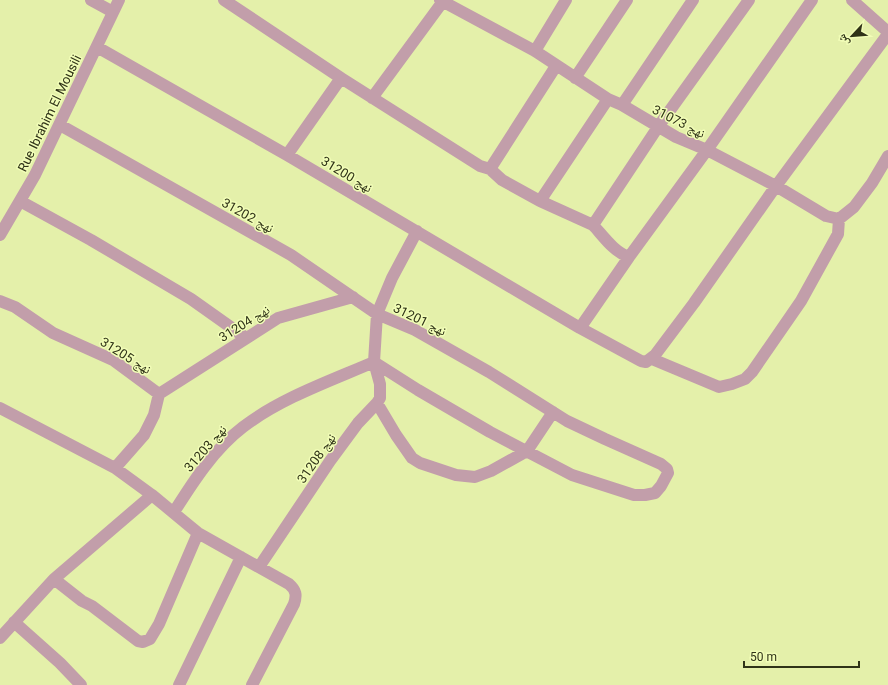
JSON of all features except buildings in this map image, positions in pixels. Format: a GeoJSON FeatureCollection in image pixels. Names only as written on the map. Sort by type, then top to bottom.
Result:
{"type":"FeatureCollection","features":[{"type":"Feature","properties":{"kind":"street"},"geometry":{"type":"LineString","coordinates":[[91,0],[113,12]]}},
{"type":"Feature","properties":{"kind":"street","name":"Rue Ibrahim El Mousili"},"geometry":{"type":"LineString","coordinates":[[0,235],[5,218],[20,201],[36,175],[119,0]]}},
{"type":"Feature","properties":{"kind":"street"},"geometry":{"type":"LineString","coordinates":[[224,0],[372,98],[480,166],[490,169],[502,180],[540,201],[593,225],[614,248],[624,255],[629,256]]}},
{"type":"Feature","properties":{"kind":"street"},"geometry":{"type":"LineString","coordinates":[[535,52],[566,0]]}},
{"type":"Feature","properties":{"kind":"street"},"geometry":{"type":"LineString","coordinates":[[575,78],[627,0]]}},
{"type":"Feature","properties":{"kind":"street"},"geometry":{"type":"LineString","coordinates":[[622,105],[693,0]]}},
{"type":"Feature","properties":{"kind":"street"},"geometry":{"type":"LineString","coordinates":[[593,225],[658,127],[749,0]]}},
{"type":"Feature","properties":{"kind":"street"},"geometry":{"type":"LineString","coordinates":[[580,328],[629,256],[707,150],[812,0]]}},
{"type":"Feature","properties":{"kind":"street"},"geometry":{"type":"LineString","coordinates":[[649,360],[694,303],[776,186],[888,33],[852,0]]}},
{"type":"Feature","properties":{"kind":"street"},"geometry":{"type":"LineString","coordinates":[[372,98],[442,1]]}},
{"type":"Feature","properties":{"kind":"street","name":"نهج 31073"},"geometry":{"type":"LineString","coordinates":[[442,1],[535,52],[608,99],[622,105],[676,137],[707,150],[776,186],[826,216],[839,219]]}},
{"type":"Feature","properties":{"kind":"street","name":"نهج 31200"},"geometry":{"type":"LineString","coordinates":[[97,47],[287,155],[580,328],[641,361],[649,360],[719,387],[745,379],[752,372],[801,301],[838,234],[839,219]]}},
{"type":"Feature","properties":{"kind":"street"},"geometry":{"type":"LineString","coordinates":[[490,169],[556,66]]}},
{"type":"Feature","properties":{"kind":"street"},"geometry":{"type":"LineString","coordinates":[[287,155],[341,78]]}},
{"type":"Feature","properties":{"kind":"street"},"geometry":{"type":"LineString","coordinates":[[540,201],[608,99]]}},
{"type":"Feature","properties":{"kind":"street","name":"نهج 31202"},"geometry":{"type":"LineString","coordinates":[[60,124],[291,255],[377,314]]}},
{"type":"Feature","properties":{"kind":"street"},"geometry":{"type":"LineString","coordinates":[[839,219],[854,207],[872,183],[888,156]]}},
{"type":"Feature","properties":{"kind":"street"},"geometry":{"type":"LineString","coordinates":[[20,201],[91,240],[191,299],[246,338]]}},
{"type":"Feature","properties":{"kind":"street","name":"نهج 31201"},"geometry":{"type":"LineString","coordinates":[[417,231],[392,278],[377,314],[415,330],[489,372],[567,420],[661,464],[667,469],[668,473],[661,486],[655,492],[645,495],[634,495],[572,475],[527,451]]}},
{"type":"Feature","properties":{"kind":"street","name":"نهج 31204"},"geometry":{"type":"LineString","coordinates":[[159,394],[278,318],[353,297]]}},
{"type":"Feature","properties":{"kind":"street","name":"نهج 31205"},"geometry":{"type":"LineString","coordinates":[[0,300],[15,307],[53,333],[113,360],[159,394]]}},
{"type":"Feature","properties":{"kind":"street"},"geometry":{"type":"LineString","coordinates":[[377,314],[374,362],[380,384],[380,398],[377,403],[412,458],[420,463],[456,475],[475,477],[527,451],[553,412]]}},
{"type":"Feature","properties":{"kind":"street"},"geometry":{"type":"LineString","coordinates":[[374,362],[418,390],[490,432],[527,451]]}},
{"type":"Feature","properties":{"kind":"street","name":"نهج 31203"},"geometry":{"type":"LineString","coordinates":[[174,512],[209,462],[226,442],[242,428],[266,411],[313,388],[374,362]]}},
{"type":"Feature","properties":{"kind":"street"},"geometry":{"type":"LineString","coordinates":[[115,468],[144,435],[154,415],[159,394]]}},
{"type":"Feature","properties":{"kind":"street","name":"نهج 31208"},"geometry":{"type":"LineString","coordinates":[[259,567],[358,423],[377,403]]}},
{"type":"Feature","properties":{"kind":"street"},"geometry":{"type":"LineString","coordinates":[[0,408],[115,468],[174,512],[198,533],[294,588],[296,598],[252,685]]}},
{"type":"Feature","properties":{"kind":"street"},"geometry":{"type":"LineString","coordinates":[[0,638],[54,579],[152,495]]}},
{"type":"Feature","properties":{"kind":"street"},"geometry":{"type":"LineString","coordinates":[[54,579],[138,641],[143,642],[150,639],[159,624],[198,533]]}},
{"type":"Feature","properties":{"kind":"street"},"geometry":{"type":"LineString","coordinates":[[179,685],[241,557]]}},
{"type":"Feature","properties":{"kind":"street"},"geometry":{"type":"LineString","coordinates":[[14,622],[82,685]]}}]}
